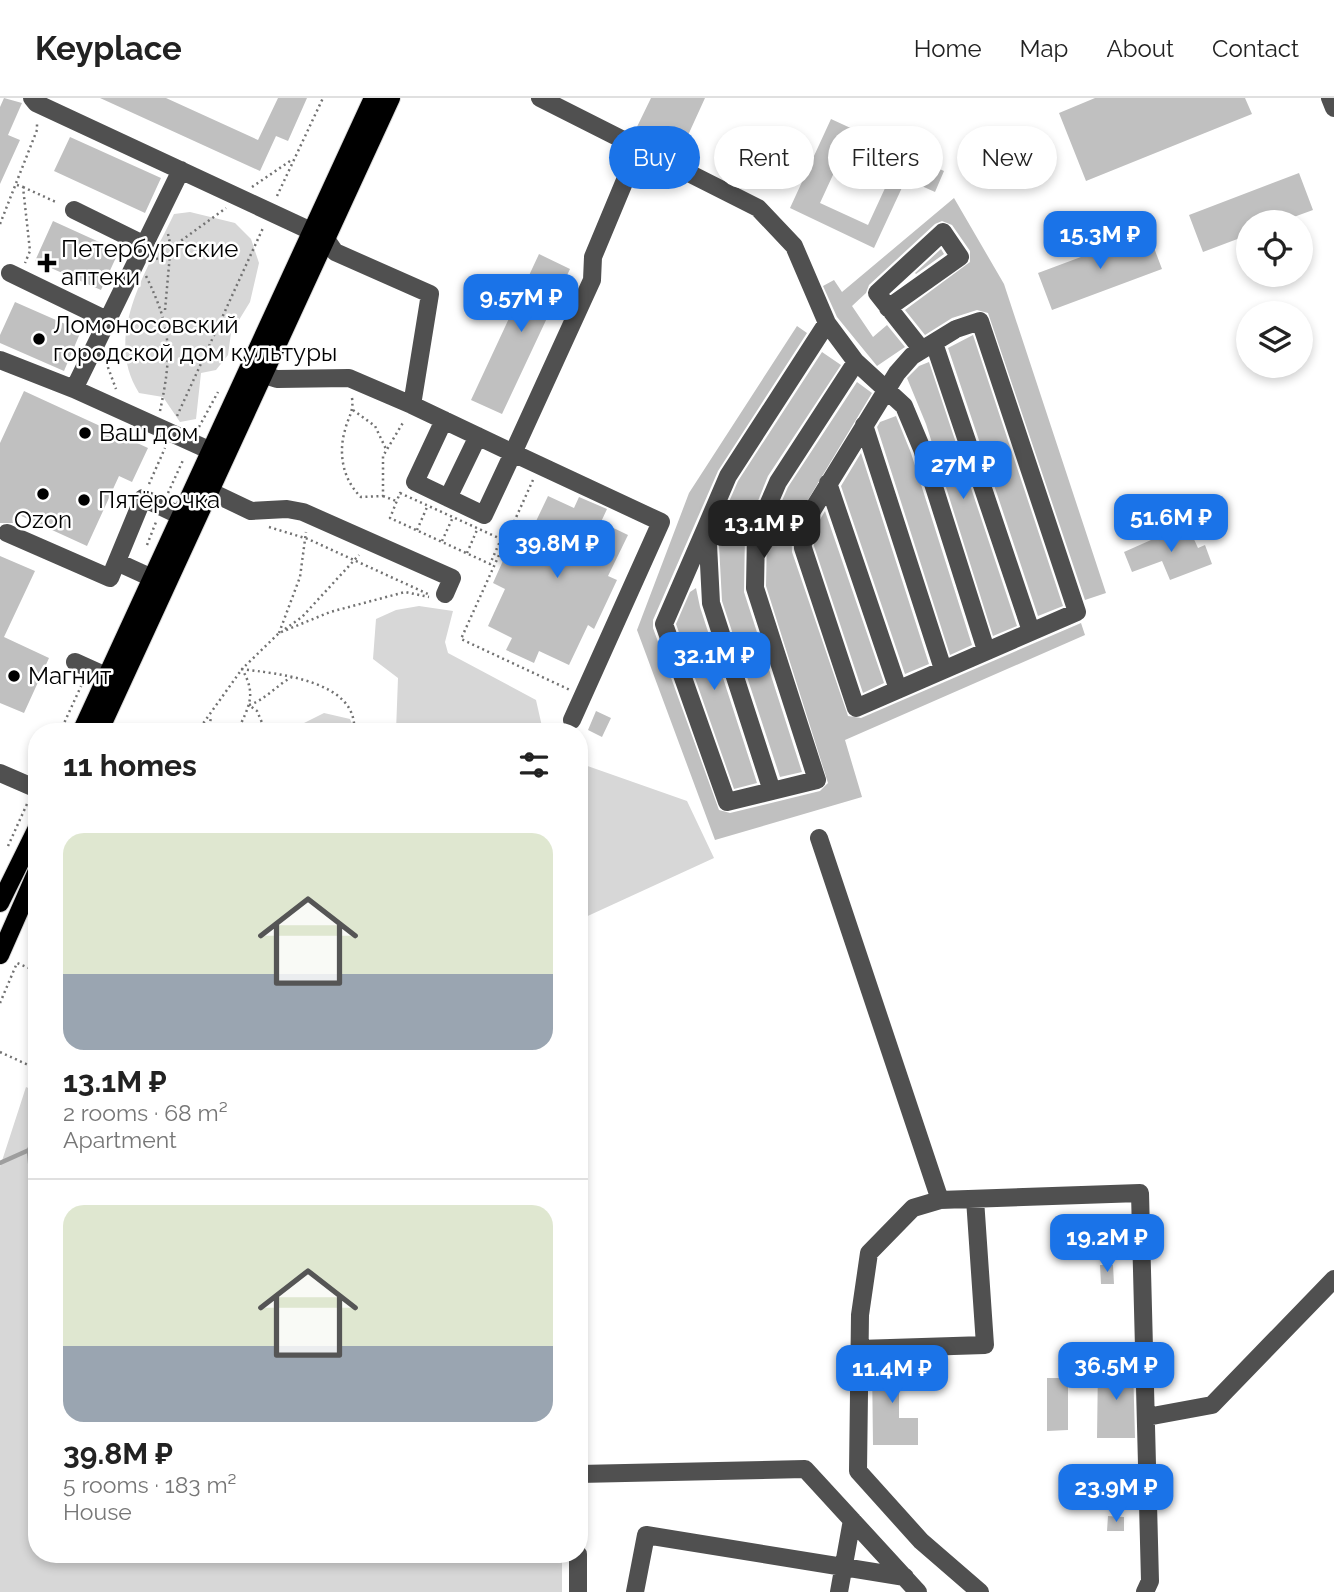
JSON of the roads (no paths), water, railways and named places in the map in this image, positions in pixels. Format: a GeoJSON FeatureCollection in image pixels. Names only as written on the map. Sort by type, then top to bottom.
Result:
{"type":"FeatureCollection","features":[{"type":"Feature","properties":{"kind":"main road"},"geometry":{"type":"LineString","coordinates":[[319,235],[373,98]]}},
{"type":"Feature","properties":{"kind":"main road"},"geometry":{"type":"LineString","coordinates":[[84,723],[98,672],[160,582],[211,492],[256,372],[319,235],[391,98]]}},
{"type":"Feature","properties":{"kind":"main road"},"geometry":{"type":"LineString","coordinates":[[160,582],[181,516],[211,451],[256,372]]}},
{"type":"Feature","properties":{"kind":"main road"},"geometry":{"type":"LineString","coordinates":[[98,672],[99,723]]}},
{"type":"Feature","properties":{"kind":"main road"},"geometry":{"type":"LineString","coordinates":[[0,903],[28,846]]}},
{"type":"Feature","properties":{"kind":"main road"},"geometry":{"type":"LineString","coordinates":[[0,955],[28,891]]}},
{"type":"Feature","properties":{"kind":"street"},"geometry":{"type":"LineString","coordinates":[[540,98],[609,134]]}},
{"type":"Feature","properties":{"kind":"street"},"geometry":{"type":"LineString","coordinates":[[1330,98],[1334,108]]}},
{"type":"Feature","properties":{"kind":"street"},"geometry":{"type":"LineString","coordinates":[[35,100],[319,235],[335,252],[430,294],[416,407]]}},
{"type":"Feature","properties":{"kind":"street"},"geometry":{"type":"LineString","coordinates":[[74,389],[181,170]]}},
{"type":"Feature","properties":{"kind":"street"},"geometry":{"type":"LineString","coordinates":[[700,179],[758,208],[794,246],[827,323],[856,362],[904,406],[922,449],[986,650]]}},
{"type":"Feature","properties":{"kind":"street"},"geometry":{"type":"LineString","coordinates":[[444,421],[415,482],[484,515],[592,280],[593,257],[621,189]]}},
{"type":"Feature","properties":{"kind":"street"},"geometry":{"type":"LineString","coordinates":[[74,210],[140,256]]}},
{"type":"Feature","properties":{"kind":"street"},"geometry":{"type":"LineString","coordinates":[[888,308],[960,257],[943,232],[877,293],[888,308],[928,346],[1031,631]]}},
{"type":"Feature","properties":{"kind":"street"},"geometry":{"type":"LineString","coordinates":[[15,274],[107,320]]}},
{"type":"Feature","properties":{"kind":"street"},"geometry":{"type":"LineString","coordinates":[[980,321],[1077,612],[856,708],[803,548],[802,527],[888,390],[905,365],[928,346],[956,330],[980,321]]}},
{"type":"Feature","properties":{"kind":"street"},"geometry":{"type":"LineString","coordinates":[[827,323],[728,476],[664,624],[727,802],[817,780],[755,588],[756,533],[778,482],[856,362]]}},
{"type":"Feature","properties":{"kind":"street"},"geometry":{"type":"LineString","coordinates":[[0,360],[74,389],[211,451]]}},
{"type":"Feature","properties":{"kind":"street"},"geometry":{"type":"LineString","coordinates":[[256,372],[277,379],[349,378],[661,522],[572,720]]}},
{"type":"Feature","properties":{"kind":"street"},"geometry":{"type":"LineString","coordinates":[[864,425],[943,669]]}},
{"type":"Feature","properties":{"kind":"street"},"geometry":{"type":"LineString","coordinates":[[448,498],[478,436]]}},
{"type":"Feature","properties":{"kind":"street"},"geometry":{"type":"LineString","coordinates":[[828,483],[898,689]]}},
{"type":"Feature","properties":{"kind":"street"},"geometry":{"type":"LineString","coordinates":[[211,492],[251,511],[287,509],[303,512],[452,578],[439,597]]}},
{"type":"Feature","properties":{"kind":"street"},"geometry":{"type":"LineString","coordinates":[[7,533],[110,578],[143,498],[181,516]]}},
{"type":"Feature","properties":{"kind":"street"},"geometry":{"type":"LineString","coordinates":[[708,525],[711,603],[772,790]]}},
{"type":"Feature","properties":{"kind":"street"},"geometry":{"type":"LineString","coordinates":[[117,562],[160,582]]}},
{"type":"Feature","properties":{"kind":"street"},"geometry":{"type":"LineString","coordinates":[[0,773],[28,785]]}},
{"type":"Feature","properties":{"kind":"street"},"geometry":{"type":"LineString","coordinates":[[819,838],[940,1200]]}},
{"type":"Feature","properties":{"kind":"street"},"geometry":{"type":"LineString","coordinates":[[980,1592],[921,1541],[858,1471],[860,1315],[869,1253],[913,1208],[940,1200],[1140,1193],[1150,1581],[1145,1592]]}},
{"type":"Feature","properties":{"kind":"street"},"geometry":{"type":"LineString","coordinates":[[859,1349],[985,1345],[975,1199]]}},
{"type":"Feature","properties":{"kind":"street"},"geometry":{"type":"LineString","coordinates":[[1147,1417],[1212,1405],[1334,1279]]}},
{"type":"Feature","properties":{"kind":"street"},"geometry":{"type":"LineString","coordinates":[[588,1474],[805,1469],[918,1592]]}},
{"type":"Feature","properties":{"kind":"street"},"geometry":{"type":"LineString","coordinates":[[839,1592],[852,1520]]}},
{"type":"Feature","properties":{"kind":"street"},"geometry":{"type":"LineString","coordinates":[[635,1592],[646,1535],[905,1577]]}},
{"type":"Feature","properties":{"kind":"street"},"geometry":{"type":"LineString","coordinates":[[578,1563],[578,1592]]}},
{"type":"Feature","properties":{"kind":"waterway"},"geometry":{"type":"LineString","coordinates":[[0,1163],[28,1150]]}},
{"type":"Feature","properties":{"kind":"place","name":"Петербургские аптеки"},"geometry":{"type":"Point","coordinates":[47,263]}},
{"type":"Feature","properties":{"kind":"place","name":"Ломоносовский городской дом культуры"},"geometry":{"type":"Point","coordinates":[39,339]}},
{"type":"Feature","properties":{"kind":"place","name":"Ваш дом"},"geometry":{"type":"Point","coordinates":[85,433]}},
{"type":"Feature","properties":{"kind":"place","name":"Ozon"},"geometry":{"type":"Point","coordinates":[43,494]}},
{"type":"Feature","properties":{"kind":"place","name":"Пятёрочка"},"geometry":{"type":"Point","coordinates":[84,500]}},
{"type":"Feature","properties":{"kind":"place","name":"Магнит"},"geometry":{"type":"Point","coordinates":[14,676]}}]}
